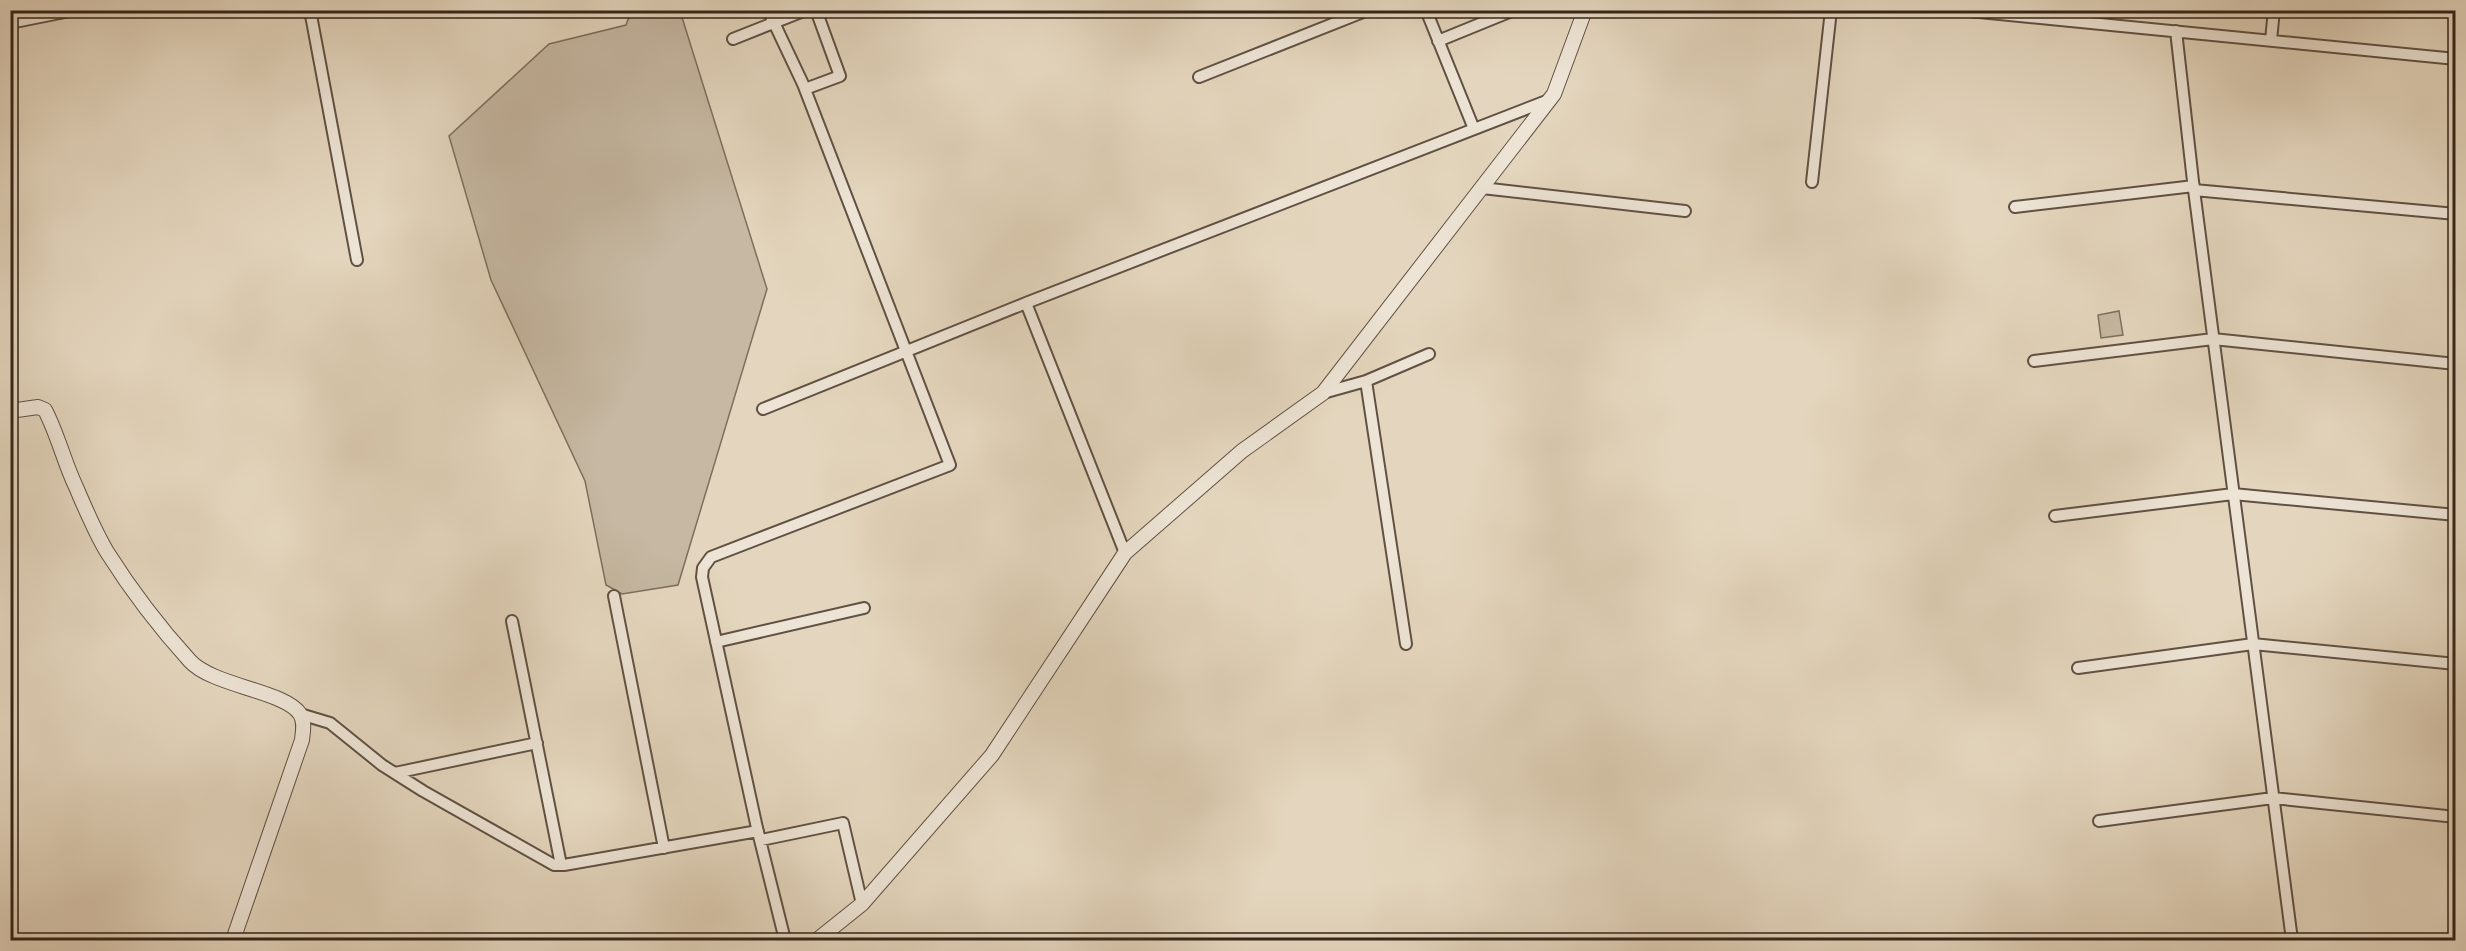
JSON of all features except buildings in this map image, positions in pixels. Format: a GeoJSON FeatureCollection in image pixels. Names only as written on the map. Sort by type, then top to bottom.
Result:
{"type":"FeatureCollection","features":[{"type":"Feature","properties":{"kind":"street"},"geometry":{"type":"LineString","coordinates":[[10,23],[75,10]]}},
{"type":"Feature","properties":{"kind":"street"},"geometry":{"type":"LineString","coordinates":[[310,10],[357,260]]}},
{"type":"Feature","properties":{"kind":"street"},"geometry":{"type":"LineString","coordinates":[[768,10],[805,89],[950,465],[711,557],[703,568],[702,576],[716,642],[759,836],[785,940]]}},
{"type":"Feature","properties":{"kind":"street"},"geometry":{"type":"LineString","coordinates":[[733,39],[806,10]]}},
{"type":"Feature","properties":{"kind":"street"},"geometry":{"type":"LineString","coordinates":[[805,89],[840,76],[816,10]]}},
{"type":"Feature","properties":{"kind":"street"},"geometry":{"type":"LineString","coordinates":[[1199,77],[1368,10]]}},
{"type":"Feature","properties":{"kind":"street"},"geometry":{"type":"LineString","coordinates":[[1426,10],[1474,129]]}},
{"type":"Feature","properties":{"kind":"street"},"geometry":{"type":"LineString","coordinates":[[1438,41],[1514,10]]}},
{"type":"Feature","properties":{"kind":"street"},"geometry":{"type":"LineString","coordinates":[[817,940],[862,904],[992,755],[1125,553],[1242,451],[1323,393],[1554,94],[1585,10]]}},
{"type":"Feature","properties":{"kind":"street"},"geometry":{"type":"LineString","coordinates":[[1812,182],[1831,10]]}},
{"type":"Feature","properties":{"kind":"street"},"geometry":{"type":"LineString","coordinates":[[1959,10],[2086,16],[2176,31],[2456,59]]}},
{"type":"Feature","properties":{"kind":"street"},"geometry":{"type":"LineString","coordinates":[[2271,40],[2274,10]]}},
{"type":"Feature","properties":{"kind":"street"},"geometry":{"type":"LineString","coordinates":[[2176,31],[2213,339],[2292,940]]}},
{"type":"Feature","properties":{"kind":"street"},"geometry":{"type":"LineString","coordinates":[[763,409],[1026,303],[1549,100]]}},
{"type":"Feature","properties":{"kind":"street"},"geometry":{"type":"LineString","coordinates":[[1482,188],[1685,211]]}},
{"type":"Feature","properties":{"kind":"street"},"geometry":{"type":"LineString","coordinates":[[2015,207],[2194,188],[2456,214]]}},
{"type":"Feature","properties":{"kind":"street"},"geometry":{"type":"LineString","coordinates":[[1026,303],[1125,553]]}},
{"type":"Feature","properties":{"kind":"street"},"geometry":{"type":"LineString","coordinates":[[2034,362],[2213,339],[2456,364]]}},
{"type":"Feature","properties":{"kind":"street"},"geometry":{"type":"LineString","coordinates":[[1323,393],[1366,381],[1429,354]]}},
{"type":"Feature","properties":{"kind":"street"},"geometry":{"type":"LineString","coordinates":[[1366,381],[1406,644]]}},
{"type":"Feature","properties":{"kind":"street"},"geometry":{"type":"LineString","coordinates":[[10,411],[38,407],[45,410],[75,484],[106,551],[192,663],[229,682],[285,702],[300,714],[330,723],[423,792],[546,862],[561,865],[843,823],[862,904]]}},
{"type":"Feature","properties":{"kind":"street"},"geometry":{"type":"LineString","coordinates":[[2055,516],[2233,494],[2456,515]]}},
{"type":"Feature","properties":{"kind":"street"},"geometry":{"type":"LineString","coordinates":[[615,596],[664,848]]}},
{"type":"Feature","properties":{"kind":"street"},"geometry":{"type":"LineString","coordinates":[[716,642],[864,608]]}},
{"type":"Feature","properties":{"kind":"street"},"geometry":{"type":"LineString","coordinates":[[512,621],[561,865]]}},
{"type":"Feature","properties":{"kind":"street"},"geometry":{"type":"LineString","coordinates":[[2078,668],[2253,644],[2456,664]]}},
{"type":"Feature","properties":{"kind":"street"},"geometry":{"type":"LineString","coordinates":[[233,940],[302,740],[303,722],[300,714]]}},
{"type":"Feature","properties":{"kind":"street"},"geometry":{"type":"LineString","coordinates":[[395,773],[537,743]]}},
{"type":"Feature","properties":{"kind":"street"},"geometry":{"type":"LineString","coordinates":[[2099,821],[2273,798],[2456,817]]}},
{"type":"Feature","properties":{"kind":"shaded area"},"geometry":{"type":"Polygon","coordinates":[[[631,11],[680,11],[767,289],[678,585],[622,594],[606,585],[585,481],[491,280],[449,136],[549,44],[626,25],[631,11]]]}},
{"type":"Feature","properties":{"kind":"shaded area"},"geometry":{"type":"Polygon","coordinates":[[[2119,311],[2123,335],[2101,338],[2098,315],[2119,311]]]}}]}
